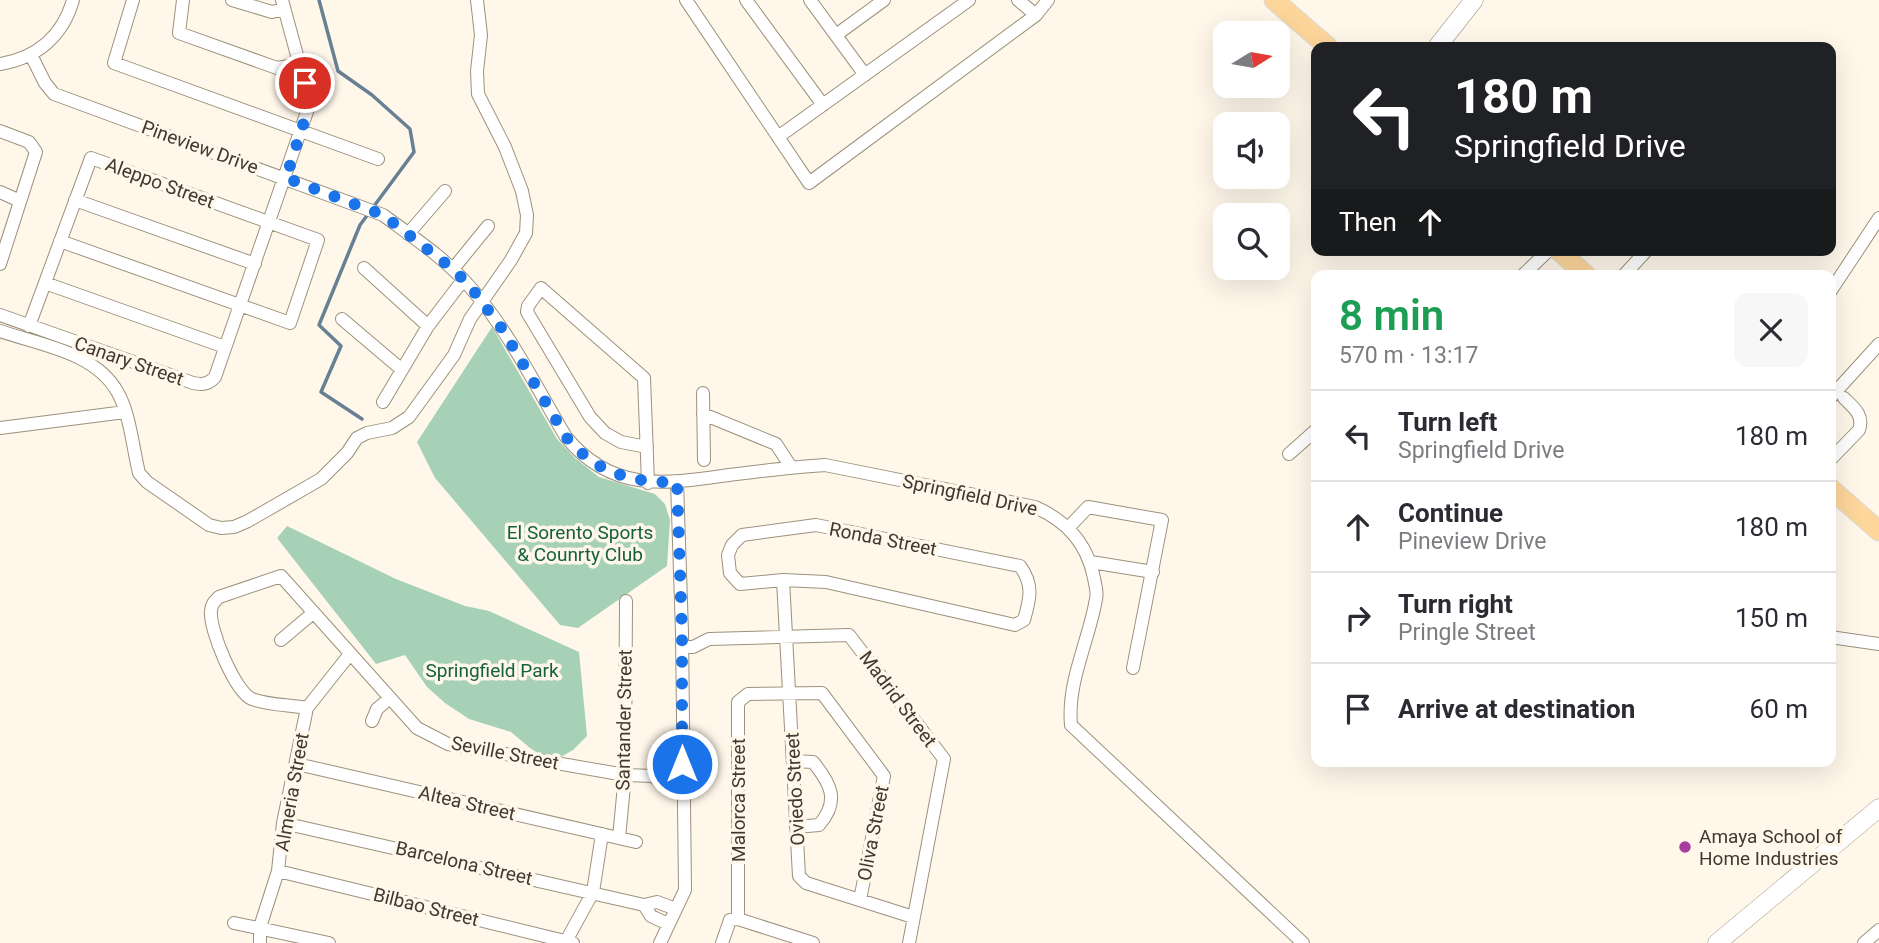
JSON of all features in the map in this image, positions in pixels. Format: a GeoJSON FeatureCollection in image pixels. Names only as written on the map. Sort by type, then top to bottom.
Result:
{"type":"FeatureCollection","features":[{"type":"Feature","properties":{"kind":"main road"},"geometry":{"type":"LineString","coordinates":[[1274,0],[1322,42]]}},
{"type":"Feature","properties":{"kind":"main road"},"geometry":{"type":"LineString","coordinates":[[1441,42],[1474,0]]}},
{"type":"Feature","properties":{"kind":"main road"},"geometry":{"type":"LineString","coordinates":[[1565,256],[1580,270]]}},
{"type":"Feature","properties":{"kind":"main road"},"geometry":{"type":"LineString","coordinates":[[1836,493],[1878,527]]}},
{"type":"Feature","properties":{"kind":"main road"},"geometry":{"type":"LineString","coordinates":[[1717,943],[1879,808]]}},
{"type":"Feature","properties":{"kind":"street"},"geometry":{"type":"LineString","coordinates":[[0,64],[31,55],[45,46],[58,33],[69,15],[73,0]]}},
{"type":"Feature","properties":{"kind":"street"},"geometry":{"type":"LineString","coordinates":[[133,0],[114,63],[378,159]]}},
{"type":"Feature","properties":{"kind":"street"},"geometry":{"type":"LineString","coordinates":[[183,0],[179,33],[277,68],[300,64]]}},
{"type":"Feature","properties":{"kind":"street"},"geometry":{"type":"LineString","coordinates":[[232,0],[272,12],[283,5]]}},
{"type":"Feature","properties":{"kind":"street"},"geometry":{"type":"LineString","coordinates":[[0,331],[67,352],[104,374],[118,393],[125,412],[139,472],[147,482],[209,525],[234,527],[312,485],[331,470],[357,438],[366,433],[392,428],[409,417],[454,355],[470,319],[527,233],[527,215],[515,170],[478,94],[477,71],[481,36],[477,0]]}},
{"type":"Feature","properties":{"kind":"street"},"geometry":{"type":"LineString","coordinates":[[687,0],[810,183],[1036,15],[1048,0]]}},
{"type":"Feature","properties":{"kind":"street"},"geometry":{"type":"LineString","coordinates":[[746,0],[823,105]]}},
{"type":"Feature","properties":{"kind":"street"},"geometry":{"type":"LineString","coordinates":[[810,0],[865,75]]}},
{"type":"Feature","properties":{"kind":"street"},"geometry":{"type":"LineString","coordinates":[[836,35],[884,0]]}},
{"type":"Feature","properties":{"kind":"street"},"geometry":{"type":"LineString","coordinates":[[779,137],[969,0]]}},
{"type":"Feature","properties":{"kind":"street"},"geometry":{"type":"LineString","coordinates":[[1018,0],[1036,15]]}},
{"type":"Feature","properties":{"kind":"street","name":"Canary Street"},"geometry":{"type":"LineString","coordinates":[[0,315],[200,384],[212,381],[286,178],[310,103],[283,5]]}},
{"type":"Feature","properties":{"kind":"street","name":"Pineview Drive"},"geometry":{"type":"LineString","coordinates":[[31,55],[45,83],[54,94],[383,215],[453,269],[481,301]]}},
{"type":"Feature","properties":{"kind":"street"},"geometry":{"type":"LineString","coordinates":[[0,131],[29,142],[36,152],[2,249],[0,264]]}},
{"type":"Feature","properties":{"kind":"street","name":"Aleppo Street"},"geometry":{"type":"LineString","coordinates":[[29,326],[91,158],[318,240],[290,323],[240,306]]}},
{"type":"Feature","properties":{"kind":"street"},"geometry":{"type":"LineString","coordinates":[[408,233],[445,191]]}},
{"type":"Feature","properties":{"kind":"street"},"geometry":{"type":"LineString","coordinates":[[0,192],[20,201]]}},
{"type":"Feature","properties":{"kind":"street"},"geometry":{"type":"LineString","coordinates":[[75,200],[255,264]]}},
{"type":"Feature","properties":{"kind":"street"},"geometry":{"type":"LineString","coordinates":[[1836,283],[1879,218]]}},
{"type":"Feature","properties":{"kind":"street"},"geometry":{"type":"LineString","coordinates":[[453,269],[488,226]]}},
{"type":"Feature","properties":{"kind":"street"},"geometry":{"type":"LineString","coordinates":[[60,241],[240,306]]}},
{"type":"Feature","properties":{"kind":"street"},"geometry":{"type":"LineString","coordinates":[[1528,270],[1543,256]]}},
{"type":"Feature","properties":{"kind":"street"},"geometry":{"type":"LineString","coordinates":[[1629,270],[1641,256]]}},
{"type":"Feature","properties":{"kind":"street"},"geometry":{"type":"LineString","coordinates":[[364,268],[428,326]]}},
{"type":"Feature","properties":{"kind":"street"},"geometry":{"type":"LineString","coordinates":[[383,402],[428,326],[463,280]]}},
{"type":"Feature","properties":{"kind":"street"},"geometry":{"type":"LineString","coordinates":[[45,283],[225,347]]}},
{"type":"Feature","properties":{"kind":"street"},"geometry":{"type":"LineString","coordinates":[[647,447],[621,442],[605,433],[590,417],[527,312],[528,306],[541,288],[644,378],[647,447],[648,483]]}},
{"type":"Feature","properties":{"kind":"street","name":"Springfield Drive"},"geometry":{"type":"LineString","coordinates":[[481,301],[503,330],[566,437],[576,449],[610,472],[648,483],[825,465],[1035,507],[1054,515],[1069,527],[1090,562],[1097,596],[1069,705],[1071,725],[1303,943]]}},
{"type":"Feature","properties":{"kind":"street"},"geometry":{"type":"LineString","coordinates":[[342,319],[401,369]]}},
{"type":"Feature","properties":{"kind":"street"},"geometry":{"type":"LineString","coordinates":[[1836,391],[1879,344]]}},
{"type":"Feature","properties":{"kind":"street"},"geometry":{"type":"LineString","coordinates":[[704,393],[704,460]]}},
{"type":"Feature","properties":{"kind":"street"},"geometry":{"type":"LineString","coordinates":[[1836,454],[1861,424],[1860,415],[1844,398]]}},
{"type":"Feature","properties":{"kind":"street"},"geometry":{"type":"LineString","coordinates":[[0,428],[125,412]]}},
{"type":"Feature","properties":{"kind":"street"},"geometry":{"type":"LineString","coordinates":[[703,414],[776,444],[792,467]]}},
{"type":"Feature","properties":{"kind":"street"},"geometry":{"type":"LineString","coordinates":[[1289,454],[1311,434]]}},
{"type":"Feature","properties":{"kind":"street"},"geometry":{"type":"LineString","coordinates":[[660,943],[685,890],[677,482]]}},
{"type":"Feature","properties":{"kind":"street"},"geometry":{"type":"LineString","coordinates":[[1069,527],[1088,507],[1162,520],[1133,668]]}},
{"type":"Feature","properties":{"kind":"street","name":"Ronda Street"},"geometry":{"type":"LineString","coordinates":[[816,525],[1020,566],[1028,577],[1031,593],[1024,620],[1015,625],[826,582],[783,580],[740,584],[730,573],[728,555],[732,545],[742,535],[816,525]]}},
{"type":"Feature","properties":{"kind":"street"},"geometry":{"type":"LineString","coordinates":[[1090,562],[1153,572]]}},
{"type":"Feature","properties":{"kind":"street"},"geometry":{"type":"LineString","coordinates":[[307,708],[253,699],[244,694],[221,650],[210,613],[212,604],[219,597],[281,576],[350,654]]}},
{"type":"Feature","properties":{"kind":"street","name":"Oviedo Street"},"geometry":{"type":"LineString","coordinates":[[783,580],[799,876],[806,883],[913,917]]}},
{"type":"Feature","properties":{"kind":"street","name":"Santander Street"},"geometry":{"type":"LineString","coordinates":[[619,838],[625,775],[626,601]]}},
{"type":"Feature","properties":{"kind":"street"},"geometry":{"type":"LineString","coordinates":[[281,640],[313,612]]}},
{"type":"Feature","properties":{"kind":"street","name":"Madrid Street"},"geometry":{"type":"LineString","coordinates":[[682,632],[692,632],[709,639],[849,635],[944,760],[909,943]]}},
{"type":"Feature","properties":{"kind":"street"},"geometry":{"type":"LineString","coordinates":[[1836,638],[1879,644]]}},
{"type":"Feature","properties":{"kind":"street","name":"Madrid Street"},"geometry":{"type":"LineString","coordinates":[[682,647],[694,647],[709,639]]}},
{"type":"Feature","properties":{"kind":"street","name":"Seville Street"},"geometry":{"type":"LineString","coordinates":[[350,654],[417,728],[448,744],[625,775],[653,776],[668,787],[684,787]]}},
{"type":"Feature","properties":{"kind":"street","name":"Almeria Street"},"geometry":{"type":"LineString","coordinates":[[260,943],[260,927],[278,871],[284,823],[307,708],[350,654]]}},
{"type":"Feature","properties":{"kind":"street","name":"Oliva Street"},"geometry":{"type":"LineString","coordinates":[[790,693],[822,693],[884,776],[860,900]]}},
{"type":"Feature","properties":{"kind":"street","name":"Malorca Street"},"geometry":{"type":"LineString","coordinates":[[738,919],[738,702],[748,694],[790,693]]}},
{"type":"Feature","properties":{"kind":"street"},"geometry":{"type":"LineString","coordinates":[[372,721],[377,709],[390,698]]}},
{"type":"Feature","properties":{"kind":"street"},"geometry":{"type":"LineString","coordinates":[[793,761],[813,762],[827,779],[831,792],[830,813],[819,825],[796,827]]}},
{"type":"Feature","properties":{"kind":"street","name":"Altea Street"},"geometry":{"type":"LineString","coordinates":[[297,764],[636,842]]}},
{"type":"Feature","properties":{"kind":"street","name":"Seville Street"},"geometry":{"type":"LineString","coordinates":[[653,776],[667,766],[682,764]]}},
{"type":"Feature","properties":{"kind":"street","name":"Barcelona Street"},"geometry":{"type":"LineString","coordinates":[[284,823],[644,905],[657,902],[676,909]]}},
{"type":"Feature","properties":{"kind":"street"},"geometry":{"type":"LineString","coordinates":[[568,942],[593,892],[602,834]]}},
{"type":"Feature","properties":{"kind":"street","name":"Bilbao Street"},"geometry":{"type":"LineString","coordinates":[[278,871],[568,942]]}},
{"type":"Feature","properties":{"kind":"street","name":"Barcelona Street"},"geometry":{"type":"LineString","coordinates":[[644,905],[651,916],[668,924]]}},
{"type":"Feature","properties":{"kind":"street"},"geometry":{"type":"LineString","coordinates":[[722,943],[730,920],[738,919],[813,943]]}},
{"type":"Feature","properties":{"kind":"street"},"geometry":{"type":"LineString","coordinates":[[234,923],[329,943]]}},
{"type":"Feature","properties":{"kind":"street"},"geometry":{"type":"LineString","coordinates":[[1864,943],[1879,930]]}},
{"type":"Feature","properties":{"kind":"green space","name":"El Sorento Sports & Counrty Club"},"geometry":{"type":"Polygon","coordinates":[[[492,327],[557,439],[599,477],[655,494],[665,504],[670,520],[667,566],[578,628],[560,625],[435,478],[417,442],[492,327]]]}},
{"type":"Feature","properties":{"kind":"green space","name":"Springfield Park"},"geometry":{"type":"Polygon","coordinates":[[[287,526],[396,579],[465,606],[489,611],[579,652],[587,736],[573,750],[552,762],[511,732],[469,719],[445,703],[427,687],[405,655],[376,664],[277,538],[287,526]]]}},
{"type":"Feature","properties":{"kind":"waterway"},"geometry":{"type":"LineString","coordinates":[[319,0],[338,71],[372,95],[410,129],[414,152],[360,225],[319,325],[341,346],[321,392],[362,419]]}},
{"type":"Feature","properties":{"kind":"place","name":"Amaya School of Home Industries"},"geometry":{"type":"Point","coordinates":[1685,847]}},
{"type":"Feature","properties":{"kind":"route"},"geometry":{"type":"LineString","coordinates":[[305,83],[310,103],[286,178],[383,215],[453,269],[470,286],[503,330],[566,437],[576,449],[610,472],[648,483],[677,482],[682,632],[682,764]]}}]}
